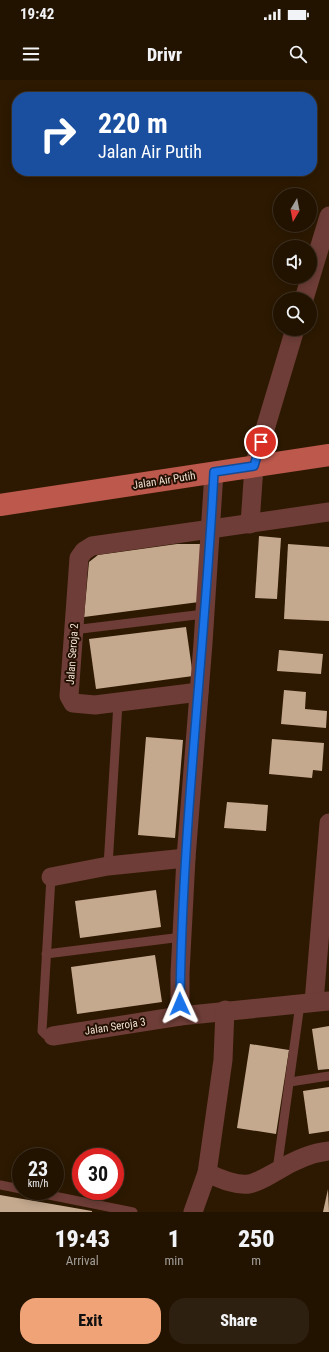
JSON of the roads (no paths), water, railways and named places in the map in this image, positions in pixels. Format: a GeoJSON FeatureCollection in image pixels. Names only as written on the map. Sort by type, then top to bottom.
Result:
{"type":"FeatureCollection","features":[{"type":"Feature","properties":{"kind":"main road","name":"Jalan Air Putih"},"geometry":{"type":"LineString","coordinates":[[0,505],[329,455]]}},
{"type":"Feature","properties":{"kind":"street"},"geometry":{"type":"LineString","coordinates":[[306,292],[329,216]]}},
{"type":"Feature","properties":{"kind":"street"},"geometry":{"type":"LineString","coordinates":[[250,524],[254,466],[293,336]]}},
{"type":"Feature","properties":{"kind":"street"},"geometry":{"type":"LineString","coordinates":[[180,1016],[186,858],[214,472]]}},
{"type":"Feature","properties":{"kind":"street"},"geometry":{"type":"LineString","coordinates":[[210,529],[329,512]]}},
{"type":"Feature","properties":{"kind":"street","name":"Jalan Seroja 2"},"geometry":{"type":"LineString","coordinates":[[199,692],[95,706],[73,703],[69,696],[79,558],[84,551],[92,546],[210,529]]}},
{"type":"Feature","properties":{"kind":"street"},"geometry":{"type":"LineString","coordinates":[[314,1002],[329,823]]}},
{"type":"Feature","properties":{"kind":"street"},"geometry":{"type":"LineString","coordinates":[[51,877],[108,866],[186,858]]}},
{"type":"Feature","properties":{"kind":"street","name":"Jalan Seroja 3"},"geometry":{"type":"LineString","coordinates":[[53,1036],[225,1010],[314,1002]]}},
{"type":"Feature","properties":{"kind":"street"},"geometry":{"type":"LineString","coordinates":[[193,1212],[207,1173],[223,1060],[225,1010]]}},
{"type":"Feature","properties":{"kind":"street"},"geometry":{"type":"LineString","coordinates":[[207,1173],[226,1181],[248,1184],[262,1180],[277,1170],[317,1152],[329,1151]]}},
{"type":"Feature","properties":{"kind":"lane"},"geometry":{"type":"LineString","coordinates":[[73,630],[204,614]]}},
{"type":"Feature","properties":{"kind":"lane"},"geometry":{"type":"LineString","coordinates":[[108,866],[118,703]]}},
{"type":"Feature","properties":{"kind":"lane"},"geometry":{"type":"LineString","coordinates":[[51,877],[42,1031],[46,1035],[53,1036]]}},
{"type":"Feature","properties":{"kind":"lane"},"geometry":{"type":"LineString","coordinates":[[46,954],[182,937]]}},
{"type":"Feature","properties":{"kind":"lane"},"geometry":{"type":"LineString","coordinates":[[277,1170],[290,1082],[314,1002]]}},
{"type":"Feature","properties":{"kind":"lane"},"geometry":{"type":"LineString","coordinates":[[290,1082],[329,1076]]}},
{"type":"Feature","properties":{"kind":"lane"},"geometry":{"type":"LineString","coordinates":[[0,1185],[12,1187]]}},
{"type":"Feature","properties":{"kind":"lane"},"geometry":{"type":"LineString","coordinates":[[64,1198],[133,1212]]}}]}
